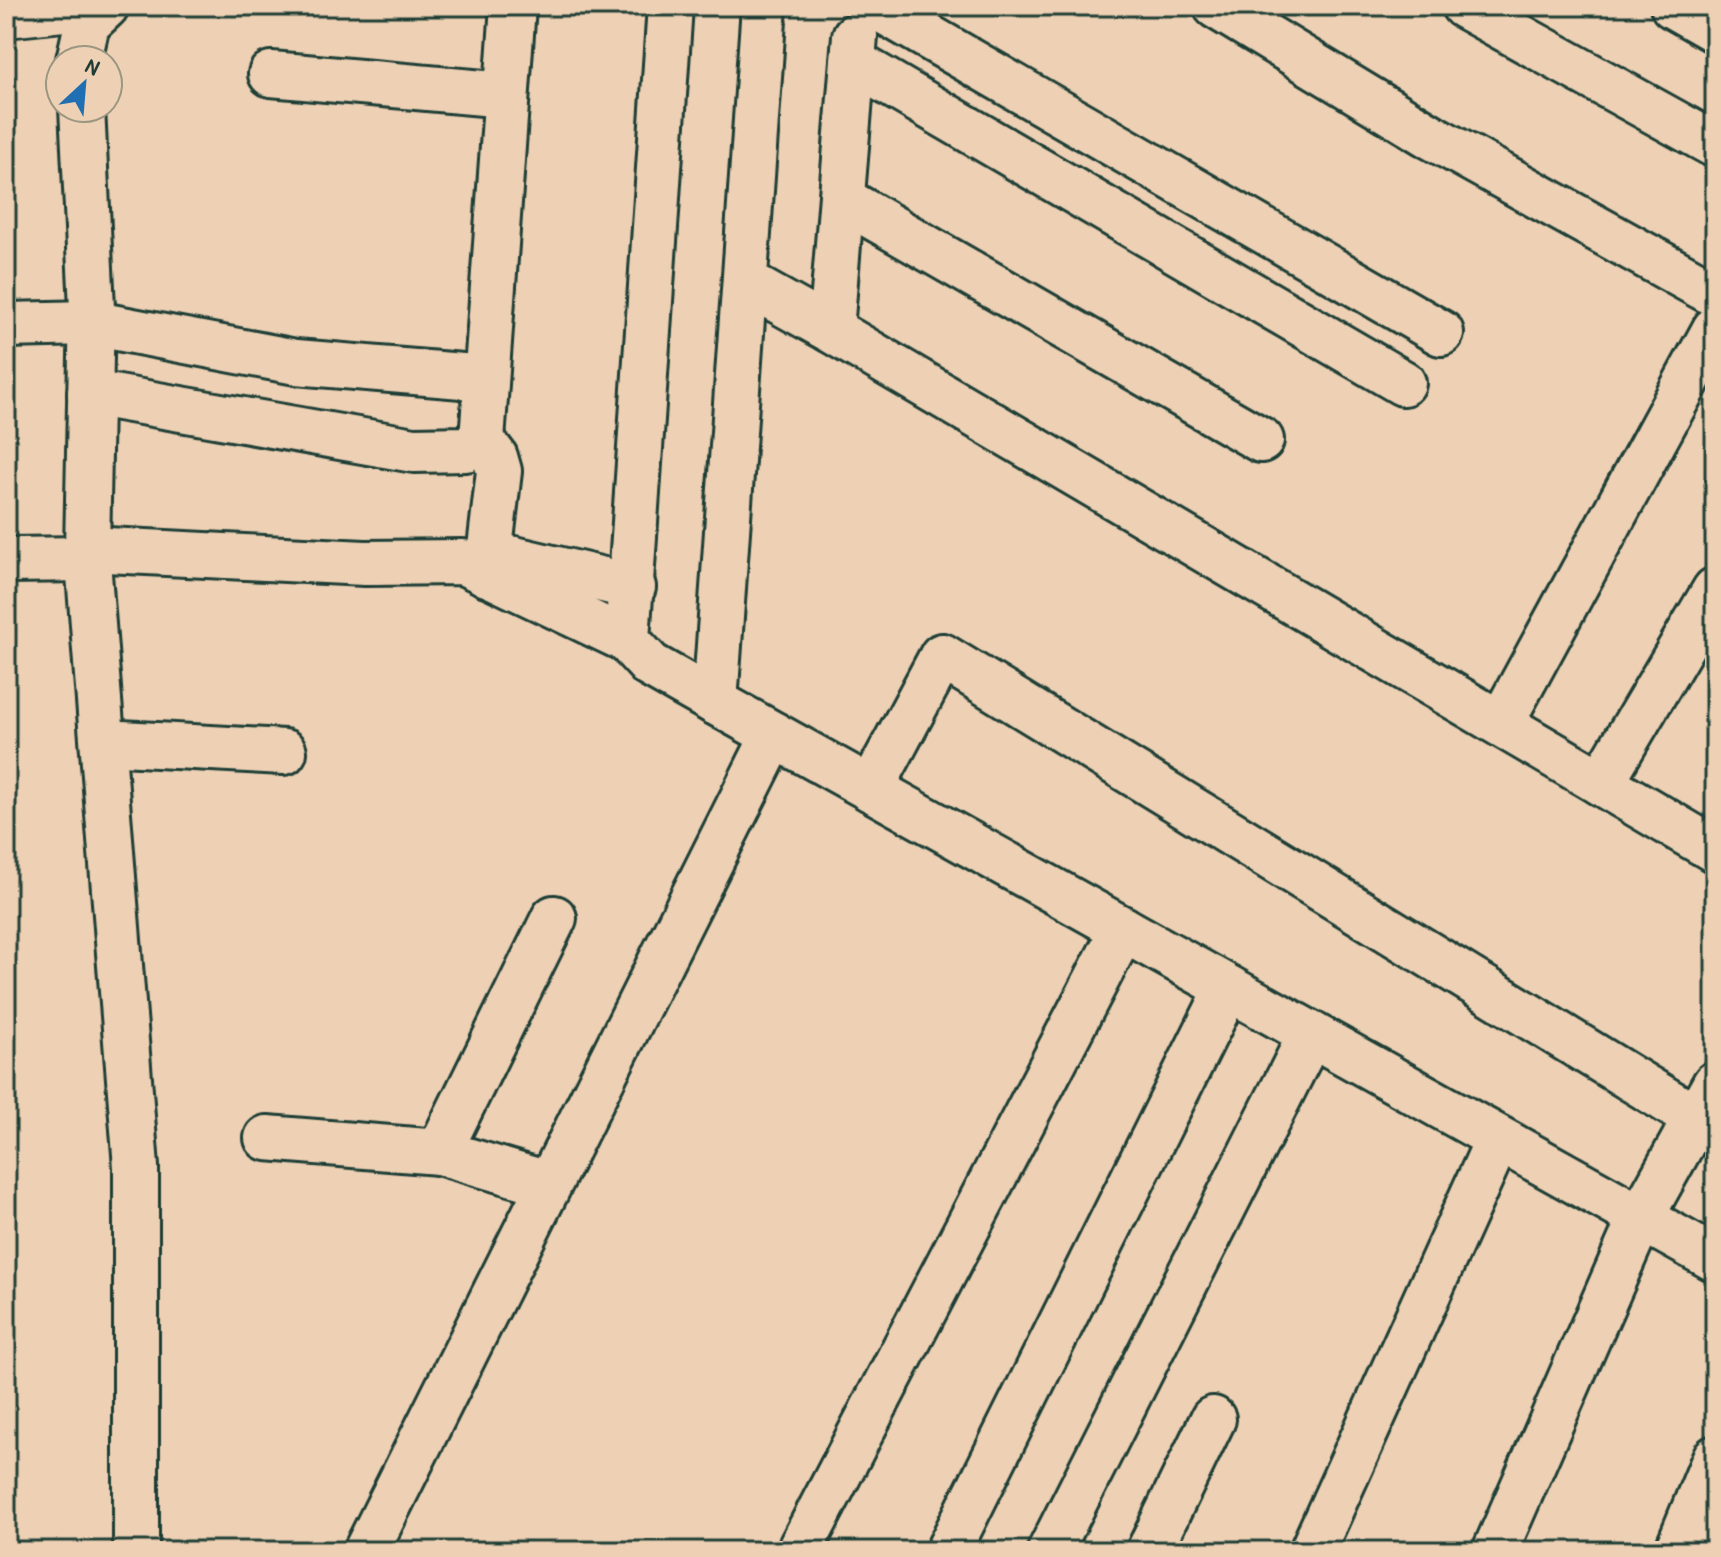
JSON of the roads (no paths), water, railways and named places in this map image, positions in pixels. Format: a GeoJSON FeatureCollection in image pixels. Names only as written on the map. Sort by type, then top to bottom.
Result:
{"type":"FeatureCollection","features":[{"type":"Feature","properties":{"kind":"street"},"geometry":{"type":"LineString","coordinates":[[6,15],[91,6]]}},
{"type":"Feature","properties":{"kind":"street"},"geometry":{"type":"LineString","coordinates":[[83,44],[87,24],[106,6]]}},
{"type":"Feature","properties":{"kind":"street"},"geometry":{"type":"LineString","coordinates":[[488,563],[499,471],[495,457],[482,440],[513,6]]}},
{"type":"Feature","properties":{"kind":"street"},"geometry":{"type":"LineString","coordinates":[[627,640],[670,6]]}},
{"type":"Feature","properties":{"kind":"street"},"geometry":{"type":"LineString","coordinates":[[715,702],[764,6]]}},
{"type":"Feature","properties":{"kind":"street"},"geometry":{"type":"LineString","coordinates":[[831,330],[857,6]]}},
{"type":"Feature","properties":{"kind":"street"},"geometry":{"type":"LineString","coordinates":[[875,6],[1441,333]]}},
{"type":"Feature","properties":{"kind":"street"},"geometry":{"type":"LineString","coordinates":[[1216,6],[1432,137],[1715,294]]}},
{"type":"Feature","properties":{"kind":"street"},"geometry":{"type":"LineString","coordinates":[[1464,6],[1715,145]]}},
{"type":"Feature","properties":{"kind":"street"},"geometry":{"type":"LineString","coordinates":[[1673,6],[1715,30]]}},
{"type":"Feature","properties":{"kind":"street"},"geometry":{"type":"LineString","coordinates":[[853,62],[1403,383]]}},
{"type":"Feature","properties":{"kind":"street"},"geometry":{"type":"LineString","coordinates":[[271,74],[506,95]]}},
{"type":"Feature","properties":{"kind":"street"},"geometry":{"type":"LineString","coordinates":[[83,124],[91,323],[87,554],[136,1167],[136,1551]]}},
{"type":"Feature","properties":{"kind":"street"},"geometry":{"type":"LineString","coordinates":[[842,199],[1261,440]]}},
{"type":"Feature","properties":{"kind":"street"},"geometry":{"type":"LineString","coordinates":[[745,282],[1715,850]]}},
{"type":"Feature","properties":{"kind":"street"},"geometry":{"type":"LineString","coordinates":[[6,325],[91,323],[296,362],[486,378]]}},
{"type":"Feature","properties":{"kind":"street"},"geometry":{"type":"LineString","coordinates":[[1501,723],[1715,329]]}},
{"type":"Feature","properties":{"kind":"street"},"geometry":{"type":"LineString","coordinates":[[90,393],[414,450],[466,449],[482,440]]}},
{"type":"Feature","properties":{"kind":"street"},"geometry":{"type":"LineString","coordinates":[[6,560],[87,554],[365,563],[488,563],[633,587]]}},
{"type":"Feature","properties":{"kind":"street"},"geometry":{"type":"LineString","coordinates":[[488,563],[627,640],[650,665],[715,702],[1715,1259]]}},
{"type":"Feature","properties":{"kind":"street"},"geometry":{"type":"LineString","coordinates":[[1601,783],[1715,590]]}},
{"type":"Feature","properties":{"kind":"street"},"geometry":{"type":"LineString","coordinates":[[871,789],[942,656],[1709,1111],[1640,1219],[1495,1551]]}},
{"type":"Feature","properties":{"kind":"street"},"geometry":{"type":"LineString","coordinates":[[366,1551],[774,735]]}},
{"type":"Feature","properties":{"kind":"street"},"geometry":{"type":"LineString","coordinates":[[103,742],[284,752]]}},
{"type":"Feature","properties":{"kind":"street"},"geometry":{"type":"LineString","coordinates":[[439,1152],[554,918]]}},
{"type":"Feature","properties":{"kind":"street"},"geometry":{"type":"LineString","coordinates":[[799,1551],[1123,929]]}},
{"type":"Feature","properties":{"kind":"street"},"geometry":{"type":"LineString","coordinates":[[948,1551],[1228,988]]}},
{"type":"Feature","properties":{"kind":"street"},"geometry":{"type":"LineString","coordinates":[[1050,1551],[1311,1034]]}},
{"type":"Feature","properties":{"kind":"street"},"geometry":{"type":"LineString","coordinates":[[267,1138],[439,1152],[548,1184]]}},
{"type":"Feature","properties":{"kind":"street"},"geometry":{"type":"LineString","coordinates":[[1312,1551],[1498,1139]]}},
{"type":"Feature","properties":{"kind":"street"},"geometry":{"type":"LineString","coordinates":[[1149,1551],[1213,1419]]}},
{"type":"Feature","properties":{"kind":"street"},"geometry":{"type":"LineString","coordinates":[[1677,1551],[1715,1458]]}}]}
